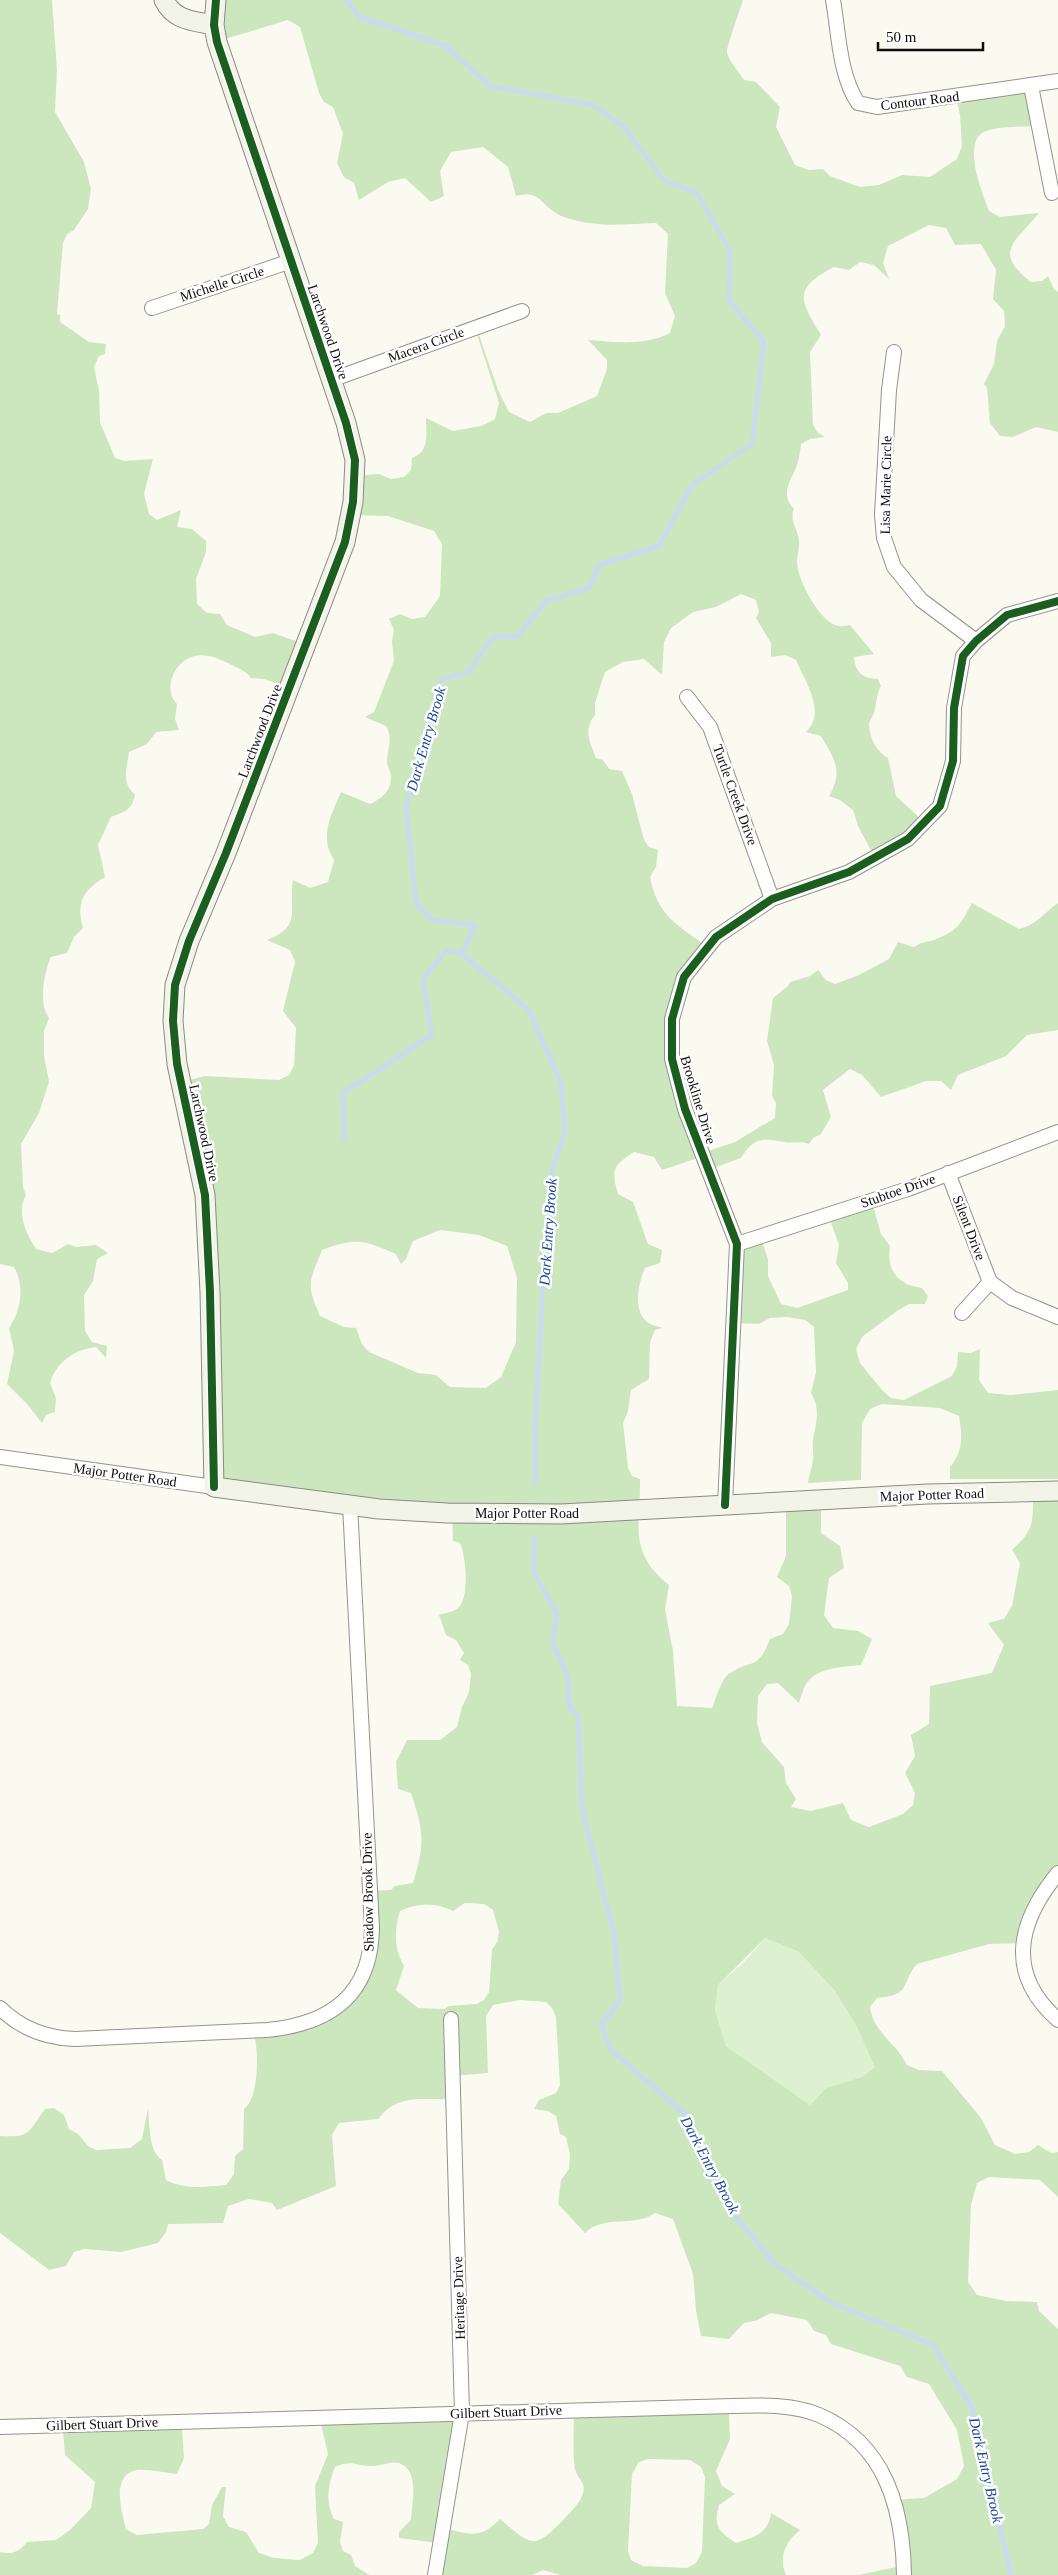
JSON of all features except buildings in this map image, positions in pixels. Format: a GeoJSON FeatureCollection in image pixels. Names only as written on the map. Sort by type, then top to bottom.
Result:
{"type":"FeatureCollection","features":[{"type":"Feature","properties":{"kind":"street"},"geometry":{"type":"LineString","coordinates":[[164,0],[168,7],[180,18],[214,25]]}},
{"type":"Feature","properties":{"kind":"street","name":"Larchwood Drive"},"geometry":{"type":"LineString","coordinates":[[214,1487],[210,1292],[205,1194],[177,1064],[173,1021],[175,985],[189,941],[230,844],[345,542],[353,502],[355,460],[346,423],[217,42],[214,25],[216,0]]}},
{"type":"Feature","properties":{"kind":"street","name":"Contour Road"},"geometry":{"type":"LineString","coordinates":[[833,0],[849,89],[858,103],[877,107],[1058,81]]}},
{"type":"Feature","properties":{"kind":"street"},"geometry":{"type":"LineString","coordinates":[[1030,86],[1052,193]]}},
{"type":"Feature","properties":{"kind":"street","name":"Michelle Circle"},"geometry":{"type":"LineString","coordinates":[[152,308],[291,261]]}},
{"type":"Feature","properties":{"kind":"street","name":"Macera Circle"},"geometry":{"type":"LineString","coordinates":[[331,380],[522,311]]}},
{"type":"Feature","properties":{"kind":"street","name":"Lisa Marie Circle"},"geometry":{"type":"LineString","coordinates":[[894,352],[888,400],[882,515],[884,538],[894,567],[921,600],[976,641]]}},
{"type":"Feature","properties":{"kind":"street","name":"Brookline Drive"},"geometry":{"type":"LineString","coordinates":[[725,1505],[737,1244],[685,1109],[672,1059],[672,1019],[684,977],[716,937],[772,899],[849,872],[908,839],[940,806],[953,761],[954,708],[962,656],[976,641],[1007,615],[1058,601]]}},
{"type":"Feature","properties":{"kind":"street","name":"Turtle Creek Drive"},"geometry":{"type":"LineString","coordinates":[[687,696],[710,727],[772,899]]}},
{"type":"Feature","properties":{"kind":"street","name":"Stubtoe Drive"},"geometry":{"type":"LineString","coordinates":[[737,1244],[908,1189],[1058,1132]]}},
{"type":"Feature","properties":{"kind":"street","name":"Silent Drive"},"geometry":{"type":"LineString","coordinates":[[948,1173],[990,1282]]}},
{"type":"Feature","properties":{"kind":"street"},"geometry":{"type":"LineString","coordinates":[[962,1313],[990,1282],[1012,1298],[1058,1317]]}},
{"type":"Feature","properties":{"kind":"street","name":"Major Potter Road"},"geometry":{"type":"LineString","coordinates":[[0,1456],[350,1505],[448,1513],[561,1514],[928,1494],[1058,1491]]}},
{"type":"Feature","properties":{"kind":"street","name":"Shadow Brook Drive"},"geometry":{"type":"LineString","coordinates":[[0,2008],[28,2029],[54,2038],[75,2039],[267,2030],[286,2028],[306,2022],[327,2012],[346,2001],[359,1984],[367,1966],[371,1948],[372,1928],[350,1505]]}},
{"type":"Feature","properties":{"kind":"street"},"geometry":{"type":"LineString","coordinates":[[1058,1873],[1043,1892],[1025,1930],[1022,1956],[1026,1981],[1043,2006],[1058,2020]]}},
{"type":"Feature","properties":{"kind":"street","name":"Heritage Drive"},"geometry":{"type":"LineString","coordinates":[[435,2575],[462,2413],[451,2019]]}},
{"type":"Feature","properties":{"kind":"street","name":"Gilbert Stuart Drive"},"geometry":{"type":"LineString","coordinates":[[0,2427],[757,2405],[800,2410],[819,2415],[853,2437],[880,2468],[898,2510],[902,2531],[904,2575]]}},
{"type":"Feature","properties":{"kind":"green space"},"geometry":{"type":"Polygon","coordinates":[[[0,0],[52,0],[57,70],[55,112],[84,162],[91,189],[88,209],[74,230],[67,234],[63,243],[57,314],[60,315],[60,322],[89,342],[106,344],[105,354],[99,356],[94,367],[99,391],[100,422],[115,458],[124,461],[153,459],[144,494],[149,514],[157,520],[181,510],[177,527],[192,529],[206,541],[206,552],[196,579],[197,604],[207,613],[220,614],[227,625],[255,637],[273,633],[304,644],[289,688],[264,679],[251,678],[240,669],[207,656],[191,657],[179,665],[172,678],[171,692],[177,704],[175,719],[179,730],[156,732],[147,744],[129,752],[126,780],[135,794],[128,809],[111,817],[98,845],[105,877],[91,887],[83,898],[80,911],[83,928],[74,937],[67,953],[51,957],[48,964],[44,979],[43,996],[49,1018],[44,1031],[44,1056],[49,1082],[39,1113],[21,1144],[23,1187],[26,1195],[23,1202],[22,1216],[26,1230],[36,1249],[52,1253],[68,1244],[76,1247],[96,1245],[108,1253],[97,1259],[93,1281],[84,1295],[85,1331],[92,1342],[107,1346],[106,1358],[96,1347],[74,1354],[62,1363],[53,1375],[50,1383],[56,1398],[55,1412],[46,1415],[42,1423],[27,1404],[7,1384],[14,1351],[9,1328],[19,1306],[20,1282],[14,1267],[0,1264],[0,0]]]}},
{"type":"Feature","properties":{"kind":"green space"},"geometry":{"type":"Polygon","coordinates":[[[213,0],[743,0],[727,53],[744,80],[756,82],[780,107],[776,127],[795,165],[809,170],[823,169],[830,176],[860,187],[879,185],[902,175],[930,177],[957,159],[962,146],[960,115],[956,96],[1029,86],[1035,126],[1002,128],[984,132],[978,138],[974,157],[982,193],[989,211],[1000,217],[1039,213],[1015,240],[1010,255],[1019,272],[1031,282],[1042,281],[1048,276],[1054,289],[1058,292],[1058,432],[1036,427],[1013,437],[1000,436],[990,423],[987,388],[984,384],[994,364],[997,341],[1005,326],[1004,311],[993,299],[996,270],[981,244],[955,245],[946,228],[929,225],[888,246],[883,263],[889,279],[874,265],[860,262],[849,270],[834,267],[811,282],[804,296],[808,313],[821,335],[810,352],[813,424],[817,432],[825,437],[810,439],[801,444],[797,465],[789,483],[787,493],[790,504],[794,509],[793,522],[799,538],[798,569],[808,594],[825,618],[832,624],[840,626],[850,625],[874,654],[854,657],[858,671],[864,676],[878,679],[881,686],[874,713],[869,723],[871,735],[874,744],[888,758],[896,796],[922,820],[918,828],[873,854],[858,826],[853,810],[840,800],[829,796],[836,779],[836,765],[821,736],[806,732],[812,724],[815,715],[809,687],[796,660],[785,655],[771,657],[771,643],[756,618],[759,612],[756,600],[741,594],[716,607],[693,612],[671,628],[664,642],[662,675],[644,659],[623,662],[605,672],[595,703],[595,715],[591,720],[588,731],[596,758],[603,760],[609,769],[622,771],[632,794],[644,840],[649,847],[658,850],[656,867],[650,877],[658,901],[663,910],[677,925],[705,945],[669,1021],[702,1153],[735,1142],[775,1118],[776,1103],[772,1096],[774,1065],[767,1041],[773,998],[788,986],[790,982],[810,976],[818,970],[826,980],[835,984],[859,975],[889,959],[898,942],[914,947],[949,933],[962,921],[972,903],[1019,929],[1035,922],[1058,903],[1058,1030],[1027,1035],[1006,1056],[958,1075],[951,1090],[941,1081],[926,1081],[881,1097],[862,1075],[850,1069],[823,1090],[831,1117],[821,1134],[813,1138],[809,1144],[771,1140],[760,1141],[750,1146],[741,1158],[708,1170],[701,1157],[662,1170],[654,1157],[634,1152],[618,1165],[614,1173],[618,1194],[633,1202],[648,1244],[662,1250],[660,1263],[645,1268],[639,1288],[638,1303],[642,1317],[648,1323],[662,1328],[655,1330],[650,1342],[649,1379],[631,1390],[628,1411],[623,1423],[628,1468],[632,1476],[640,1479],[639,1536],[642,1549],[647,1561],[656,1573],[669,1585],[665,1609],[673,1651],[677,1706],[712,1708],[721,1684],[727,1676],[758,1660],[770,1639],[783,1634],[789,1624],[792,1596],[789,1586],[777,1577],[786,1556],[786,1507],[821,1506],[821,1533],[840,1546],[844,1568],[829,1578],[824,1615],[833,1628],[858,1631],[872,1639],[861,1665],[839,1667],[817,1674],[806,1684],[799,1703],[778,1683],[767,1684],[758,1696],[757,1723],[762,1742],[784,1767],[786,1783],[796,1799],[791,1807],[811,1811],[843,1803],[851,1820],[869,1827],[903,1814],[913,1805],[915,1793],[905,1773],[915,1756],[911,1735],[929,1724],[930,1686],[992,1673],[1004,1645],[988,1623],[1004,1619],[1012,1606],[1020,1563],[1012,1550],[1030,1528],[1033,1500],[1058,1500],[1058,1870],[1023,1943],[989,1944],[917,1964],[901,1991],[877,1998],[870,2007],[872,2016],[880,2031],[907,2065],[919,2070],[942,2071],[981,2118],[995,2145],[1015,2154],[1029,2152],[1038,2145],[1051,2153],[1058,2152],[1058,2197],[1040,2180],[989,2177],[977,2183],[971,2205],[968,2282],[977,2295],[1006,2301],[1037,2302],[1039,2311],[1058,2329],[1058,2575],[858,2575],[897,2567],[899,2563],[892,2500],[924,2498],[957,2479],[964,2466],[957,2430],[929,2384],[907,2377],[900,2366],[831,2344],[826,2335],[814,2331],[807,2320],[771,2313],[758,2320],[744,2323],[729,2339],[701,2336],[696,2310],[693,2274],[673,2219],[655,2213],[637,2220],[601,2224],[585,2233],[558,2204],[561,2180],[569,2169],[570,2155],[566,2137],[560,2134],[556,2116],[548,2111],[534,2109],[539,2100],[556,2093],[560,2085],[556,2017],[552,2008],[546,2002],[520,2000],[493,2005],[486,2016],[488,2073],[452,2076],[450,2099],[410,2100],[393,2105],[378,2119],[339,2123],[332,2135],[336,2186],[277,2210],[272,2203],[249,2199],[228,2206],[223,2223],[168,2224],[166,2232],[158,2243],[121,2252],[84,2249],[74,2252],[66,2266],[49,2270],[0,2233],[0,2136],[18,2136],[28,2132],[45,2109],[54,2108],[64,2115],[69,2129],[78,2134],[88,2146],[96,2150],[130,2148],[142,2139],[148,2108],[152,2144],[157,2156],[162,2160],[166,2180],[188,2187],[226,2185],[234,2174],[235,2156],[243,2149],[244,2109],[249,2104],[255,2085],[257,2051],[254,2034],[305,2030],[336,2011],[365,1959],[365,1891],[391,1890],[395,1886],[413,1883],[420,1858],[421,1828],[411,1793],[398,1789],[396,1762],[407,1740],[440,1740],[457,1727],[462,1707],[469,1692],[471,1674],[468,1665],[460,1660],[464,1653],[456,1640],[446,1635],[439,1615],[458,1608],[462,1603],[464,1595],[465,1566],[460,1543],[453,1541],[452,1513],[219,1487],[208,1267],[181,1082],[205,1076],[279,1080],[289,1075],[294,1066],[296,1028],[283,1011],[295,962],[290,950],[267,940],[278,935],[290,923],[292,916],[293,880],[310,888],[328,882],[334,860],[327,843],[328,826],[341,792],[370,804],[378,800],[389,788],[391,776],[387,762],[390,739],[388,731],[386,726],[365,717],[374,712],[394,661],[392,642],[394,630],[389,619],[400,614],[412,619],[425,617],[440,596],[442,544],[434,531],[388,516],[349,515],[351,476],[379,474],[391,479],[404,477],[411,470],[412,458],[422,451],[426,442],[426,418],[453,431],[481,426],[495,419],[499,403],[477,334],[478,332],[498,390],[509,412],[530,422],[546,413],[558,413],[597,396],[607,369],[607,360],[588,340],[630,342],[651,340],[670,333],[675,316],[665,293],[668,234],[656,223],[597,224],[561,216],[535,196],[516,196],[508,167],[483,147],[451,152],[440,171],[444,196],[431,202],[405,178],[388,182],[359,200],[354,183],[344,177],[337,163],[343,134],[333,107],[324,102],[319,93],[300,27],[288,20],[215,42],[213,0]],[[440,1230],[413,1241],[406,1259],[401,1264],[396,1254],[367,1243],[343,1243],[322,1250],[312,1277],[311,1289],[313,1297],[320,1316],[344,1327],[356,1328],[362,1344],[369,1352],[418,1373],[436,1375],[450,1387],[486,1388],[501,1377],[516,1342],[517,1278],[507,1246],[479,1235],[440,1230]],[[465,1903],[453,1911],[439,1906],[420,1905],[400,1911],[396,1939],[398,1953],[404,1966],[396,1990],[418,2008],[445,2009],[449,2006],[477,2004],[484,2000],[489,1992],[492,1950],[497,1942],[499,1932],[493,1910],[484,1904],[465,1903]],[[765,1938],[718,1985],[715,2010],[726,2046],[810,2105],[826,2088],[862,2077],[875,2067],[857,2027],[835,1991],[799,1952],[765,1938]]]}},
{"type":"Feature","properties":{"kind":"green space"},"geometry":{"type":"Polygon","coordinates":[[[872,1202],[881,1234],[890,1246],[889,1255],[892,1269],[900,1280],[906,1284],[922,1288],[928,1296],[925,1304],[909,1304],[863,1336],[856,1349],[860,1363],[891,1398],[904,1400],[952,1376],[957,1366],[958,1352],[971,1353],[980,1349],[979,1380],[988,1393],[1011,1395],[1058,1390],[1058,1479],[950,1479],[950,1467],[958,1455],[961,1443],[959,1416],[940,1408],[882,1404],[870,1409],[862,1423],[861,1480],[808,1483],[813,1460],[813,1443],[817,1416],[816,1405],[811,1393],[816,1372],[814,1327],[805,1320],[787,1317],[770,1318],[759,1324],[733,1323],[736,1245],[761,1239],[768,1259],[768,1276],[781,1304],[797,1308],[848,1290],[848,1283],[836,1263],[839,1245],[828,1214],[872,1202]]]}},
{"type":"Feature","properties":{"kind":"green space"},"geometry":{"type":"Polygon","coordinates":[[[765,1938],[799,1952],[835,1991],[857,2027],[876,2067],[862,2077],[826,2088],[810,2105],[726,2046],[715,2010],[718,1985],[743,1963],[765,1938]]]}},
{"type":"Feature","properties":{"kind":"green space"},"geometry":{"type":"Polygon","coordinates":[[[729,2413],[730,2439],[716,2471],[722,2486],[735,2494],[719,2505],[717,2524],[725,2535],[736,2543],[759,2534],[767,2526],[771,2513],[800,2530],[787,2544],[783,2556],[786,2575],[560,2575],[543,2570],[532,2575],[434,2575],[438,2543],[399,2538],[399,2532],[411,2520],[413,2488],[410,2472],[399,2463],[367,2466],[346,2463],[335,2467],[328,2493],[329,2506],[334,2519],[343,2522],[340,2542],[343,2551],[351,2555],[355,2566],[369,2575],[0,2575],[0,2552],[15,2552],[27,2542],[56,2540],[70,2530],[91,2508],[95,2482],[65,2455],[63,2431],[182,2428],[184,2458],[177,2474],[137,2470],[129,2473],[123,2479],[120,2495],[126,2529],[137,2535],[203,2529],[209,2524],[212,2505],[222,2487],[226,2487],[223,2516],[229,2527],[246,2532],[259,2553],[274,2558],[300,2560],[313,2553],[318,2543],[315,2486],[328,2454],[321,2424],[455,2418],[444,2528],[474,2534],[493,2526],[500,2519],[520,2535],[533,2541],[540,2540],[546,2536],[565,2518],[576,2506],[584,2490],[583,2484],[576,2472],[574,2461],[574,2414],[729,2413]],[[648,2459],[639,2462],[632,2474],[628,2551],[631,2560],[643,2566],[687,2568],[696,2563],[702,2552],[705,2477],[701,2467],[690,2460],[648,2459]]]}},
{"type":"Feature","properties":{"kind":"waterway","name":"Dark Entry Brook"},"geometry":{"type":"LineString","coordinates":[[346,0],[360,17],[446,46],[490,86],[593,105],[623,126],[664,180],[697,193],[730,251],[729,301],[764,341],[752,444],[692,485],[659,546],[599,565],[589,588],[546,601],[518,636],[493,637],[468,672],[441,680],[406,808],[416,903],[432,920],[475,925],[462,954],[529,1010],[561,1083],[565,1132],[549,1180],[535,1427],[535,1483]]}},
{"type":"Feature","properties":{"kind":"waterway"},"geometry":{"type":"LineString","coordinates":[[344,1139],[343,1093],[432,1035],[423,979],[447,950],[462,954]]}},
{"type":"Feature","properties":{"kind":"waterway","name":"Dark Entry Brook"},"geometry":{"type":"LineString","coordinates":[[534,1538],[534,1573],[557,1613],[553,1643],[568,1678],[569,1707],[578,1715],[582,1809],[614,1933],[620,2001],[601,2025],[611,2050],[686,2115],[737,2218],[774,2263],[830,2302],[933,2345],[972,2407],[1011,2575]]}},
{"type":"Feature","properties":{"kind":"cycle path"},"geometry":{"type":"LineString","coordinates":[[214,1487],[210,1292],[205,1195],[177,1064],[173,1021],[175,985],[189,941],[226,853],[345,542],[353,502],[355,460],[346,423],[217,42],[214,25],[216,0]]}},
{"type":"Feature","properties":{"kind":"cycle path"},"geometry":{"type":"LineString","coordinates":[[725,1505],[737,1244],[685,1109],[672,1059],[672,1019],[684,977],[716,937],[772,899],[849,872],[908,839],[940,806],[953,761],[954,708],[963,656],[976,641],[1007,615],[1058,601]]}}]}
